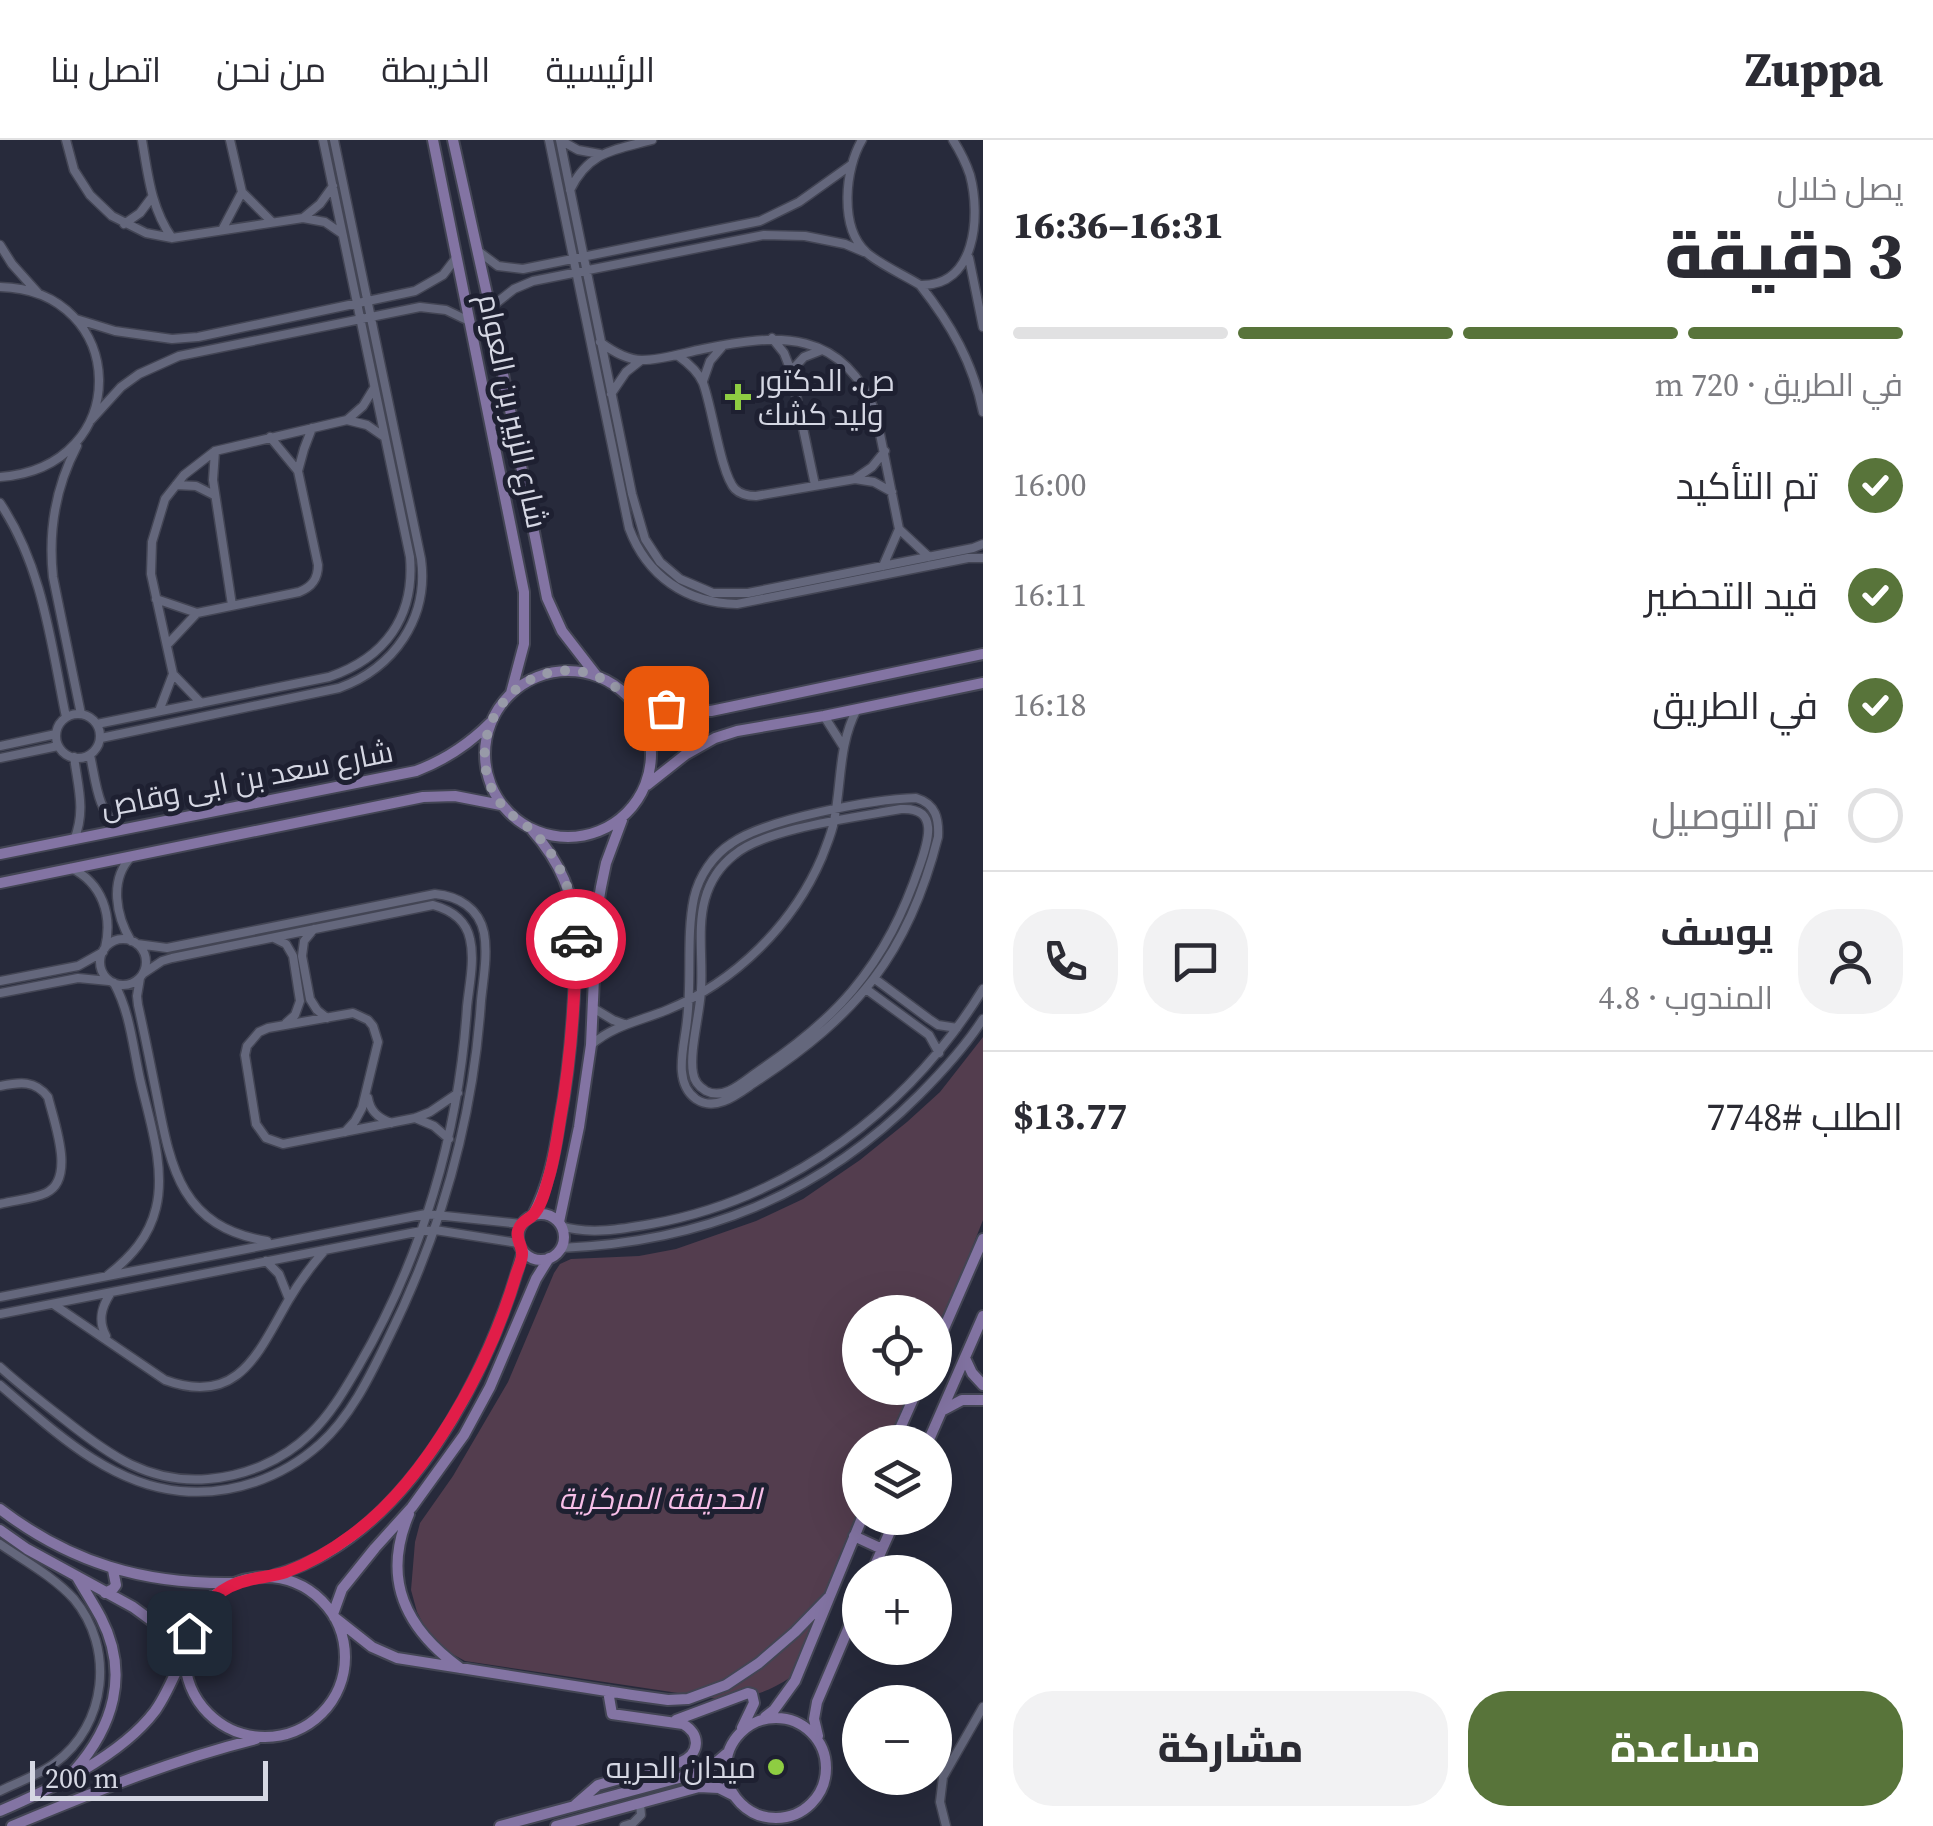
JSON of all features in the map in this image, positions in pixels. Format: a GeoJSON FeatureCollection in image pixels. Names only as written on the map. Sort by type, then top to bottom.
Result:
{"type":"FeatureCollection","features":[{"type":"Feature","properties":{"kind":"street"},"geometry":{"type":"LineString","coordinates":[[66,140],[74,170],[100,206],[124,224],[146,233],[172,238],[303,218],[324,222],[343,235]]}},
{"type":"Feature","properties":{"kind":"street"},"geometry":{"type":"LineString","coordinates":[[142,140],[152,197],[172,238]]}},
{"type":"Feature","properties":{"kind":"street"},"geometry":{"type":"LineString","coordinates":[[230,140],[242,192],[272,222]]}},
{"type":"Feature","properties":{"kind":"street"},"geometry":{"type":"LineString","coordinates":[[324,140],[343,235],[362,302]]}},
{"type":"Feature","properties":{"kind":"street"},"geometry":{"type":"LineString","coordinates":[[101,738],[339,688],[376,669],[404,639],[416,614],[423,573],[365,317],[334,140]]}},
{"type":"Feature","properties":{"kind":"street","name":"شارع الزبير بن العوام"},"geometry":{"type":"LineString","coordinates":[[433,140],[524,592],[524,644],[511,693]]}},
{"type":"Feature","properties":{"kind":"street","name":"شارع الزبير بن العوام"},"geometry":{"type":"LineString","coordinates":[[453,140],[547,598],[562,631],[596,675]]}},
{"type":"Feature","properties":{"kind":"street"},"geometry":{"type":"LineString","coordinates":[[549,140],[581,272],[629,528],[647,562],[665,580],[687,594],[724,604],[750,603],[883,566],[983,544]]}},
{"type":"Feature","properties":{"kind":"street"},"geometry":{"type":"LineString","coordinates":[[560,140],[578,258]]}},
{"type":"Feature","properties":{"kind":"street"},"geometry":{"type":"LineString","coordinates":[[560,140],[578,150],[600,154]]}},
{"type":"Feature","properties":{"kind":"street"},"geometry":{"type":"LineString","coordinates":[[570,190],[582,170],[600,154],[652,140]]}},
{"type":"Feature","properties":{"kind":"street"},"geometry":{"type":"LineString","coordinates":[[862,140],[851,166],[847,194],[855,235],[864,252]]}},
{"type":"Feature","properties":{"kind":"street"},"geometry":{"type":"LineString","coordinates":[[920,284],[936,284],[950,278],[968,256],[974,220],[972,187],[953,140]]}},
{"type":"Feature","properties":{"kind":"street"},"geometry":{"type":"LineString","coordinates":[[478,252],[510,269],[524,269],[760,220],[799,202],[851,166]]}},
{"type":"Feature","properties":{"kind":"street"},"geometry":{"type":"LineString","coordinates":[[303,218],[333,186]]}},
{"type":"Feature","properties":{"kind":"street"},"geometry":{"type":"LineString","coordinates":[[222,230],[242,192]]}},
{"type":"Feature","properties":{"kind":"street"},"geometry":{"type":"LineString","coordinates":[[124,224],[140,213],[152,197]]}},
{"type":"Feature","properties":{"kind":"street"},"geometry":{"type":"LineString","coordinates":[[490,308],[524,284],[764,234],[835,242],[864,252],[920,284],[964,350],[983,412]]}},
{"type":"Feature","properties":{"kind":"street"},"geometry":{"type":"LineString","coordinates":[[0,245],[38,292]]}},
{"type":"Feature","properties":{"kind":"street"},"geometry":{"type":"LineString","coordinates":[[968,256],[983,327]]}},
{"type":"Feature","properties":{"kind":"street"},"geometry":{"type":"LineString","coordinates":[[76,320],[115,332],[172,339],[198,336],[426,287],[443,275],[456,258]]}},
{"type":"Feature","properties":{"kind":"street"},"geometry":{"type":"LineString","coordinates":[[581,272],[640,526],[652,551],[670,571],[702,590],[736,594],[983,558]]}},
{"type":"Feature","properties":{"kind":"street"},"geometry":{"type":"LineString","coordinates":[[0,286],[38,292],[59,304],[88,337],[96,357],[100,378],[98,400],[57,495],[50,536],[52,577],[82,714],[97,724],[101,738],[96,750],[74,758],[58,746],[56,734],[66,717],[82,714]]}},
{"type":"Feature","properties":{"kind":"street"},"geometry":{"type":"LineString","coordinates":[[91,420],[121,387],[158,364],[201,351],[406,308],[433,307],[469,321]]}},
{"type":"Feature","properties":{"kind":"street"},"geometry":{"type":"LineString","coordinates":[[97,724],[329,677],[379,649],[391,634],[404,610],[411,570],[374,388],[365,317]]}},
{"type":"Feature","properties":{"kind":"street"},"geometry":{"type":"LineString","coordinates":[[600,342],[623,356],[640,360],[772,338],[798,341],[822,350],[846,366],[864,388],[876,414],[885,451],[899,529],[883,566]]}},
{"type":"Feature","properties":{"kind":"street"},"geometry":{"type":"LineString","coordinates":[[772,338],[792,371],[814,486]]}},
{"type":"Feature","properties":{"kind":"street"},"geometry":{"type":"LineString","coordinates":[[703,382],[710,361],[724,344]]}},
{"type":"Feature","properties":{"kind":"street"},"geometry":{"type":"LineString","coordinates":[[792,371],[804,357],[822,350]]}},
{"type":"Feature","properties":{"kind":"street"},"geometry":{"type":"LineString","coordinates":[[677,355],[692,366],[703,382],[728,478],[738,492],[756,496],[854,479],[874,482],[892,492]]}},
{"type":"Feature","properties":{"kind":"street"},"geometry":{"type":"LineString","coordinates":[[611,394],[640,360]]}},
{"type":"Feature","properties":{"kind":"street"},"geometry":{"type":"LineString","coordinates":[[347,420],[363,406],[374,388]]}},
{"type":"Feature","properties":{"kind":"street"},"geometry":{"type":"LineString","coordinates":[[486,405],[507,401]]}},
{"type":"Feature","properties":{"kind":"street"},"geometry":{"type":"LineString","coordinates":[[201,703],[174,674],[151,574],[152,542],[165,499],[194,466],[216,451],[347,420],[368,425],[384,438]]}},
{"type":"Feature","properties":{"kind":"street"},"geometry":{"type":"LineString","coordinates":[[298,472],[312,428]]}},
{"type":"Feature","properties":{"kind":"street"},"geometry":{"type":"LineString","coordinates":[[156,598],[197,613],[299,592],[316,578],[318,565],[298,472],[270,437]]}},
{"type":"Feature","properties":{"kind":"street"},"geometry":{"type":"LineString","coordinates":[[0,477],[45,468],[81,438]]}},
{"type":"Feature","properties":{"kind":"street"},"geometry":{"type":"LineString","coordinates":[[216,451],[212,480],[232,605]]}},
{"type":"Feature","properties":{"kind":"street"},"geometry":{"type":"LineString","coordinates":[[854,479],[872,467],[885,451]]}},
{"type":"Feature","properties":{"kind":"street"},"geometry":{"type":"LineString","coordinates":[[176,485],[196,486],[214,495]]}},
{"type":"Feature","properties":{"kind":"street"},"geometry":{"type":"LineString","coordinates":[[0,503],[25,546],[37,580],[66,717]]}},
{"type":"Feature","properties":{"kind":"street"},"geometry":{"type":"LineString","coordinates":[[899,529],[929,557]]}},
{"type":"Feature","properties":{"kind":"street"},"geometry":{"type":"LineString","coordinates":[[167,644],[197,613]]}},
{"type":"Feature","properties":{"kind":"street"},"geometry":{"type":"LineString","coordinates":[[628,696],[666,708],[710,710],[983,654]]}},
{"type":"Feature","properties":{"kind":"street"},"geometry":{"type":"LineString","coordinates":[[578,671],[596,675],[614,684],[640,711],[652,748],[646,786],[623,817],[607,828],[569,838],[550,836],[515,819],[494,792],[485,765],[490,722],[511,693],[542,674],[578,671]]}},
{"type":"Feature","properties":{"kind":"street"},"geometry":{"type":"LineString","coordinates":[[160,711],[174,674]]}},
{"type":"Feature","properties":{"kind":"street"},"geometry":{"type":"LineString","coordinates":[[646,786],[685,755],[737,730],[983,682]]}},
{"type":"Feature","properties":{"kind":"street"},"geometry":{"type":"LineString","coordinates":[[591,1044],[624,1024],[690,999],[740,966],[772,934],[810,880],[834,822],[843,746],[857,709]]}},
{"type":"Feature","properties":{"kind":"street"},"geometry":{"type":"LineString","coordinates":[[824,716],[843,746]]}},
{"type":"Feature","properties":{"kind":"street","name":"شارع سعد بن ابى وقاص"},"geometry":{"type":"LineString","coordinates":[[0,854],[416,771],[464,746],[490,722]]}},
{"type":"Feature","properties":{"kind":"street"},"geometry":{"type":"LineString","coordinates":[[0,746],[56,734]]}},
{"type":"Feature","properties":{"kind":"street"},"geometry":{"type":"LineString","coordinates":[[0,758],[58,746]]}},
{"type":"Feature","properties":{"kind":"street"},"geometry":{"type":"LineString","coordinates":[[90,754],[101,806],[106,817],[122,830]]}},
{"type":"Feature","properties":{"kind":"street"},"geometry":{"type":"LineString","coordinates":[[74,758],[82,812],[74,840]]}},
{"type":"Feature","properties":{"kind":"street","name":"شارع سعد بن ابى وقاص"},"geometry":{"type":"LineString","coordinates":[[0,883],[423,797],[455,796],[502,805]]}},
{"type":"Feature","properties":{"kind":"street"},"geometry":{"type":"LineString","coordinates":[[916,798],[931,805],[937,816],[938,837],[921,880],[904,932],[875,979],[829,1028],[724,1102],[703,1102],[687,1090],[682,1070],[694,900],[711,862],[732,843],[772,824],[916,798]]}},
{"type":"Feature","properties":{"kind":"street"},"geometry":{"type":"LineString","coordinates":[[902,809],[918,812],[925,817],[930,833],[921,880],[872,966],[798,1049],[729,1091],[704,1090],[692,1069],[701,992],[702,913],[708,888],[722,866],[740,849],[764,838],[834,822],[902,809]]}},
{"type":"Feature","properties":{"kind":"street"},"geometry":{"type":"LineString","coordinates":[[333,1616],[342,1590],[358,1568],[412,1507],[455,1449],[490,1387],[536,1279],[561,1248],[564,1237],[560,1224],[591,1044],[600,887],[623,817]]}},
{"type":"Feature","properties":{"kind":"street"},"geometry":{"type":"LineString","coordinates":[[0,1509],[64,1550],[113,1570],[179,1582],[237,1583],[267,1578],[310,1562],[354,1534],[410,1478],[442,1434],[484,1356],[506,1304],[520,1247],[521,1224],[533,1215],[550,1174],[569,1070],[576,918],[552,855],[531,829]]}},
{"type":"Feature","properties":{"kind":"street"},"geometry":{"type":"LineString","coordinates":[[134,855],[117,882],[122,921],[145,954],[137,987],[138,1004],[170,1157],[180,1184],[198,1208],[220,1226],[247,1238],[276,1242]]}},
{"type":"Feature","properties":{"kind":"street"},"geometry":{"type":"LineString","coordinates":[[71,868],[90,880],[103,898],[108,924],[102,971],[112,982],[126,1012],[159,1190],[147,1233],[130,1256],[106,1276]]}},
{"type":"Feature","properties":{"kind":"street"},"geometry":{"type":"LineString","coordinates":[[0,993],[78,978],[130,984],[162,961],[314,930],[435,894],[460,900],[471,908],[484,931],[474,1070],[461,1143],[441,1214],[404,1307],[362,1389],[337,1426],[306,1456],[259,1481],[234,1488],[208,1492],[169,1490],[107,1469],[0,1386]]}},
{"type":"Feature","properties":{"kind":"street"},"geometry":{"type":"LineString","coordinates":[[0,982],[78,966],[114,942],[168,948],[434,906],[453,913],[466,928],[471,948],[458,1094],[421,1230],[397,1292],[367,1352],[327,1416],[297,1446],[253,1470],[206,1480],[170,1477],[135,1468],[94,1443],[0,1368]]}},
{"type":"Feature","properties":{"kind":"street"},"geometry":{"type":"LineString","coordinates":[[284,1026],[298,1008],[302,948],[314,930]]}},
{"type":"Feature","properties":{"kind":"street"},"geometry":{"type":"LineString","coordinates":[[274,938],[290,950],[310,999],[327,1018]]}},
{"type":"Feature","properties":{"kind":"street"},"geometry":{"type":"LineString","coordinates":[[875,979],[929,1020],[958,1028]]}},
{"type":"Feature","properties":{"kind":"street"},"geometry":{"type":"LineString","coordinates":[[533,1215],[547,1214],[560,1224],[582,1230],[646,1225],[698,1214],[748,1196],[804,1167],[892,1102],[940,1053],[983,988]]}},
{"type":"Feature","properties":{"kind":"street"},"geometry":{"type":"LineString","coordinates":[[866,989],[929,1035],[940,1053]]}},
{"type":"Feature","properties":{"kind":"street"},"geometry":{"type":"LineString","coordinates":[[592,1008],[624,1024]]}},
{"type":"Feature","properties":{"kind":"street"},"geometry":{"type":"LineString","coordinates":[[345,1132],[355,1121],[367,1093],[378,1042],[374,1026],[353,1013],[284,1026],[252,1038],[245,1055],[256,1124],[266,1138],[283,1144],[345,1132],[391,1123],[415,1118],[458,1094]]}},
{"type":"Feature","properties":{"kind":"street"},"geometry":{"type":"LineString","coordinates":[[561,1248],[674,1234],[747,1212],[799,1187],[848,1157],[905,1109],[983,1020]]}},
{"type":"Feature","properties":{"kind":"street"},"geometry":{"type":"LineString","coordinates":[[0,1086],[27,1082],[43,1090],[48,1097],[63,1166],[52,1189],[0,1204]]}},
{"type":"Feature","properties":{"kind":"street"},"geometry":{"type":"LineString","coordinates":[[367,1093],[374,1113],[391,1123]]}},
{"type":"Feature","properties":{"kind":"street"},"geometry":{"type":"LineString","coordinates":[[415,1118],[434,1126],[448,1139]]}},
{"type":"Feature","properties":{"kind":"street"},"geometry":{"type":"LineString","coordinates":[[0,1297],[426,1214],[521,1224]]}},
{"type":"Feature","properties":{"kind":"street"},"geometry":{"type":"LineString","coordinates":[[0,1314],[421,1230],[520,1247],[535,1259],[550,1258]]}},
{"type":"Feature","properties":{"kind":"street"},"geometry":{"type":"LineString","coordinates":[[952,1310],[983,1239]]}},
{"type":"Feature","properties":{"kind":"street"},"geometry":{"type":"LineString","coordinates":[[53,1304],[165,1380],[180,1386],[212,1386],[242,1372],[253,1361],[304,1274],[325,1250]]}},
{"type":"Feature","properties":{"kind":"street"},"geometry":{"type":"LineString","coordinates":[[266,1261],[279,1274],[289,1299]]}},
{"type":"Feature","properties":{"kind":"street"},"geometry":{"type":"LineString","coordinates":[[152,1267],[154,1284]]}},
{"type":"Feature","properties":{"kind":"street"},"geometry":{"type":"LineString","coordinates":[[108,1340],[100,1320],[112,1292]]}},
{"type":"Feature","properties":{"kind":"street"},"geometry":{"type":"LineString","coordinates":[[936,1425],[983,1316]]}},
{"type":"Feature","properties":{"kind":"street"},"geometry":{"type":"LineString","coordinates":[[965,1358],[983,1385]]}},
{"type":"Feature","properties":{"kind":"street"},"geometry":{"type":"LineString","coordinates":[[941,1414],[962,1400],[983,1400]]}},
{"type":"Feature","properties":{"kind":"street"},"geometry":{"type":"LineString","coordinates":[[86,1454],[94,1443]]}},
{"type":"Feature","properties":{"kind":"street"},"geometry":{"type":"LineString","coordinates":[[297,1446],[306,1456]]}},
{"type":"Feature","properties":{"kind":"street"},"geometry":{"type":"LineString","coordinates":[[412,1507],[400,1542],[403,1599],[420,1633],[461,1668]]}},
{"type":"Feature","properties":{"kind":"street"},"geometry":{"type":"LineString","coordinates":[[0,1530],[152,1620],[186,1648]]}},
{"type":"Feature","properties":{"kind":"street"},"geometry":{"type":"LineString","coordinates":[[880,1555],[889,1535]]}},
{"type":"Feature","properties":{"kind":"street"},"geometry":{"type":"LineString","coordinates":[[740,1733],[774,1710],[796,1680],[854,1536],[882,1550]]}},
{"type":"Feature","properties":{"kind":"street"},"geometry":{"type":"LineString","coordinates":[[0,1544],[62,1587],[75,1601],[94,1634],[100,1671],[93,1714],[70,1750],[54,1764],[0,1791]]}},
{"type":"Feature","properties":{"kind":"street"},"geometry":{"type":"LineString","coordinates":[[104,1593],[116,1585],[113,1570]]}},
{"type":"Feature","properties":{"kind":"street"},"geometry":{"type":"LineString","coordinates":[[64,1782],[104,1730],[111,1710],[116,1666],[102,1620],[78,1578]]}},
{"type":"Feature","properties":{"kind":"street"},"geometry":{"type":"LineString","coordinates":[[12,1826],[159,1768],[263,1737],[279,1736],[317,1718],[335,1696],[344,1669],[344,1640],[325,1604],[292,1582],[267,1578]]}},
{"type":"Feature","properties":{"kind":"street"},"geometry":{"type":"LineString","coordinates":[[237,1583],[207,1602],[196,1616],[186,1648],[186,1672],[208,1713],[233,1730],[263,1737]]}},
{"type":"Feature","properties":{"kind":"street"},"geometry":{"type":"LineString","coordinates":[[333,1616],[384,1653],[411,1661],[678,1700],[726,1684],[760,1663],[830,1596]]}},
{"type":"Feature","properties":{"kind":"street"},"geometry":{"type":"LineString","coordinates":[[758,1815],[786,1817],[810,1804],[819,1794],[826,1768],[814,1719],[817,1702],[842,1643]]}},
{"type":"Feature","properties":{"kind":"street"},"geometry":{"type":"LineString","coordinates":[[0,1811],[64,1782],[140,1728],[166,1694],[186,1648]]}},
{"type":"Feature","properties":{"kind":"street"},"geometry":{"type":"LineString","coordinates":[[575,1805],[598,1785],[681,1762],[692,1755],[697,1744],[693,1732],[683,1724],[612,1714],[608,1691]]}},
{"type":"Feature","properties":{"kind":"street"},"geometry":{"type":"LineString","coordinates":[[556,1826],[640,1804],[688,1783],[727,1754],[754,1698],[748,1693],[671,1722]]}},
{"type":"Feature","properties":{"kind":"street"},"geometry":{"type":"LineString","coordinates":[[946,1826],[940,1802],[943,1778],[983,1707]]}},
{"type":"Feature","properties":{"kind":"street"},"geometry":{"type":"LineString","coordinates":[[760,1720],[774,1718],[800,1723],[820,1742]]}},
{"type":"Feature","properties":{"kind":"street"},"geometry":{"type":"LineString","coordinates":[[727,1754],[728,1782],[736,1798]]}},
{"type":"Feature","properties":{"kind":"street"},"geometry":{"type":"LineString","coordinates":[[500,1826],[575,1805],[688,1783],[718,1788],[770,1826]]}},
{"type":"Feature","properties":{"kind":"street"},"geometry":{"type":"LineString","coordinates":[[624,1826],[640,1816],[640,1804]]}},
{"type":"Feature","properties":{"kind":"street"},"geometry":{"type":"LineString","coordinates":[[803,1826],[810,1804]]}},
{"type":"Feature","properties":{"kind":"green space","name":"الحديقة المركزية"},"geometry":{"type":"Polygon","coordinates":[[[983,1037],[983,1220],[952,1298],[952,1295],[842,1295],[842,1405],[907,1405],[899,1425],[842,1425],[842,1535],[851,1535],[791,1677],[756,1694],[718,1699],[465,1661],[445,1650],[428,1633],[411,1590],[420,1523],[453,1476],[508,1382],[560,1264],[571,1259],[639,1256],[676,1249],[756,1221],[803,1199],[860,1160],[940,1092],[983,1037]]]}},
{"type":"Feature","properties":{"kind":"way so far"},"geometry":{"type":"LineString","coordinates":[[576,939],[572,899],[560,869],[531,829],[502,805],[488,779],[484,751],[490,722],[511,693],[526,682],[560,671],[596,675],[628,696],[666,708]]}},
{"type":"Feature","properties":{"kind":"place","name":"ص. الدكتور وليد كشك"},"geometry":{"type":"Point","coordinates":[738,397]}},
{"type":"Feature","properties":{"kind":"place","name":"ميدان الحريه"},"geometry":{"type":"Point","coordinates":[776,1767]}},
{"type":"Feature","properties":{"kind":"route"},"geometry":{"type":"LineString","coordinates":[[189,1633],[196,1616],[221,1591],[310,1562],[354,1534],[410,1478],[458,1407],[496,1330],[516,1278],[522,1252],[517,1238],[519,1228],[533,1215],[550,1174],[569,1070],[576,939]]}}]}
